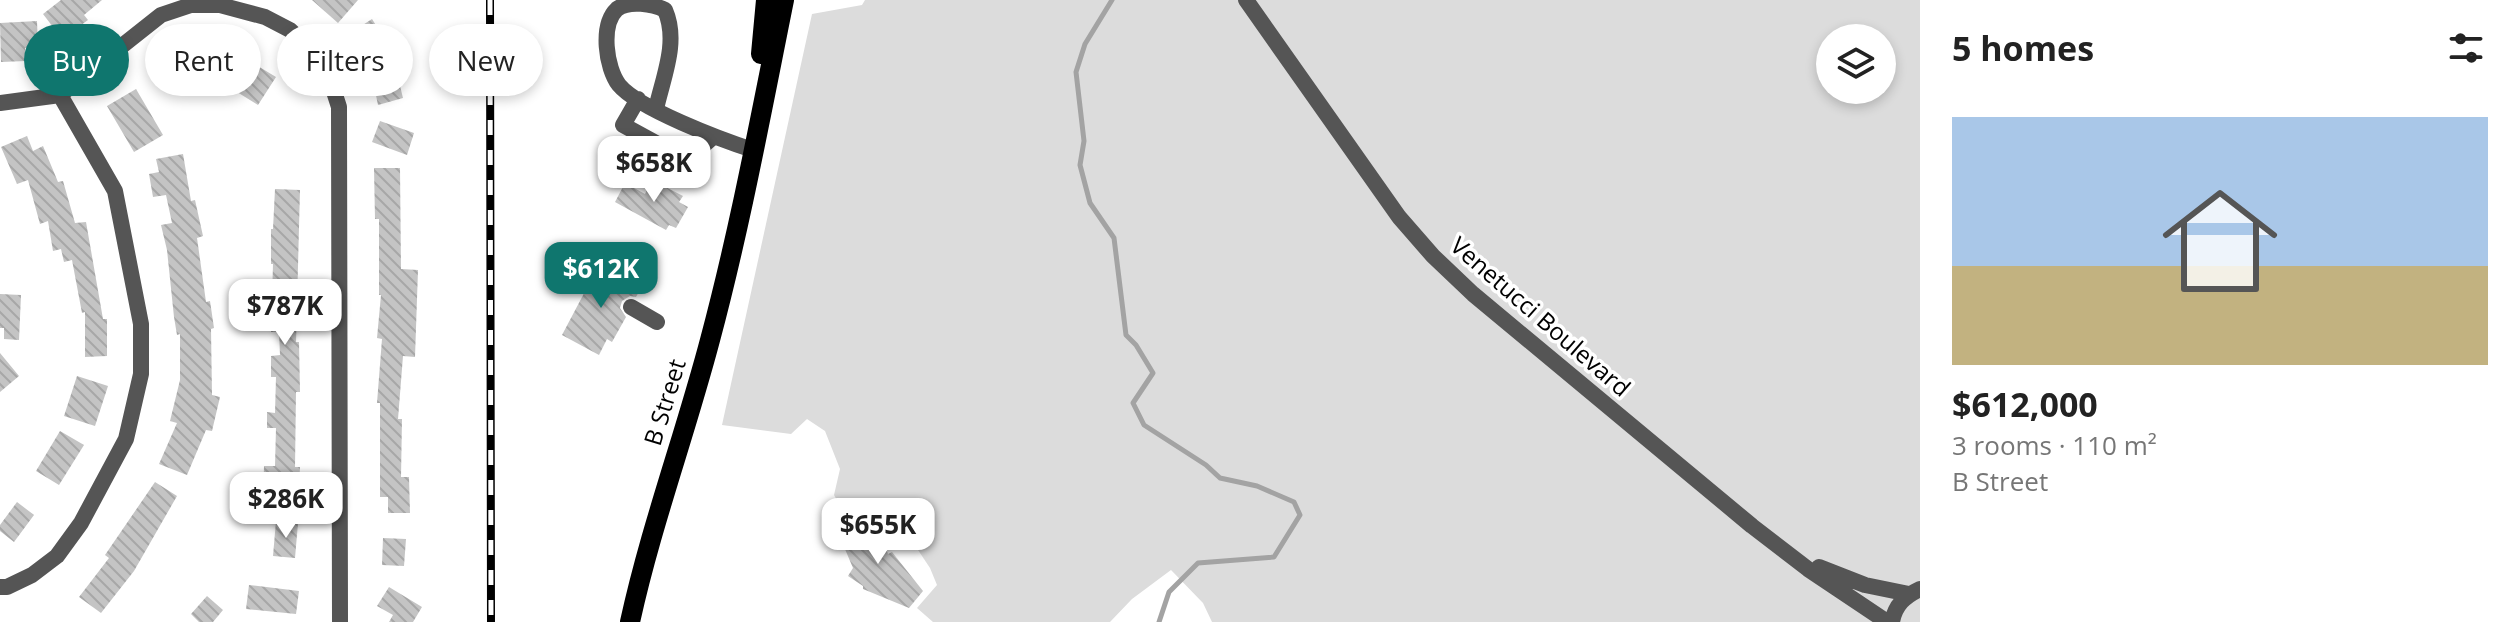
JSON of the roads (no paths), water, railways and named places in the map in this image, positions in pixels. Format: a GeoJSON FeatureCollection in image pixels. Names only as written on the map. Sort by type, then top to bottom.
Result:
{"type":"FeatureCollection","features":[{"type":"Feature","properties":{"kind":"main road","name":"B Street"},"geometry":{"type":"LineString","coordinates":[[753,150],[766,0]]}},
{"type":"Feature","properties":{"kind":"main road","name":"B Street"},"geometry":{"type":"LineString","coordinates":[[630,622],[649,541],[710,340],[738,224],[784,0]]}},
{"type":"Feature","properties":{"kind":"street","name":"Venetucci Boulevard"},"geometry":{"type":"LineString","coordinates":[[1248,3],[1399,217],[1433,256],[1473,294],[1752,526],[1808,569],[1890,622]]}},
{"type":"Feature","properties":{"kind":"street"},"geometry":{"type":"LineString","coordinates":[[129,40],[161,15],[191,5],[220,5],[265,17],[290,30],[328,73],[339,107],[340,622]]}},
{"type":"Feature","properties":{"kind":"street"},"geometry":{"type":"LineString","coordinates":[[656,109],[666,73],[671,25],[665,10],[655,6],[624,5],[616,10],[611,19],[606,54],[611,73],[620,87],[656,109],[713,137],[753,150]]}},
{"type":"Feature","properties":{"kind":"street"},"geometry":{"type":"LineString","coordinates":[[0,103],[52,96]]}},
{"type":"Feature","properties":{"kind":"street"},"geometry":{"type":"LineString","coordinates":[[0,587],[7,587],[32,575],[57,556],[81,523],[126,439],[141,374],[141,324],[115,191],[61,96]]}},
{"type":"Feature","properties":{"kind":"street"},"geometry":{"type":"LineString","coordinates":[[638,99],[623,125],[687,160],[713,137]]}},
{"type":"Feature","properties":{"kind":"street"},"geometry":{"type":"LineString","coordinates":[[631,307],[657,322]]}},
{"type":"Feature","properties":{"kind":"street","name":"Venetucci Boulevard"},"geometry":{"type":"LineString","coordinates":[[1788,553],[1865,585],[1914,592]]}},
{"type":"Feature","properties":{"kind":"street"},"geometry":{"type":"LineString","coordinates":[[1890,622],[1896,608],[1914,592]]}},
{"type":"Feature","properties":{"kind":"waterway"},"geometry":{"type":"LineString","coordinates":[[1112,0],[1085,44],[1076,72],[1084,141],[1080,165],[1090,203],[1114,238],[1126,335],[1153,373],[1133,403],[1144,425],[1206,465],[1220,478],[1257,486],[1294,502],[1300,515],[1274,557],[1198,563],[1169,592],[1159,622]]}},
{"type":"Feature","properties":{"kind":"railway"},"geometry":{"type":"LineString","coordinates":[[490,0],[491,622]]}}]}
